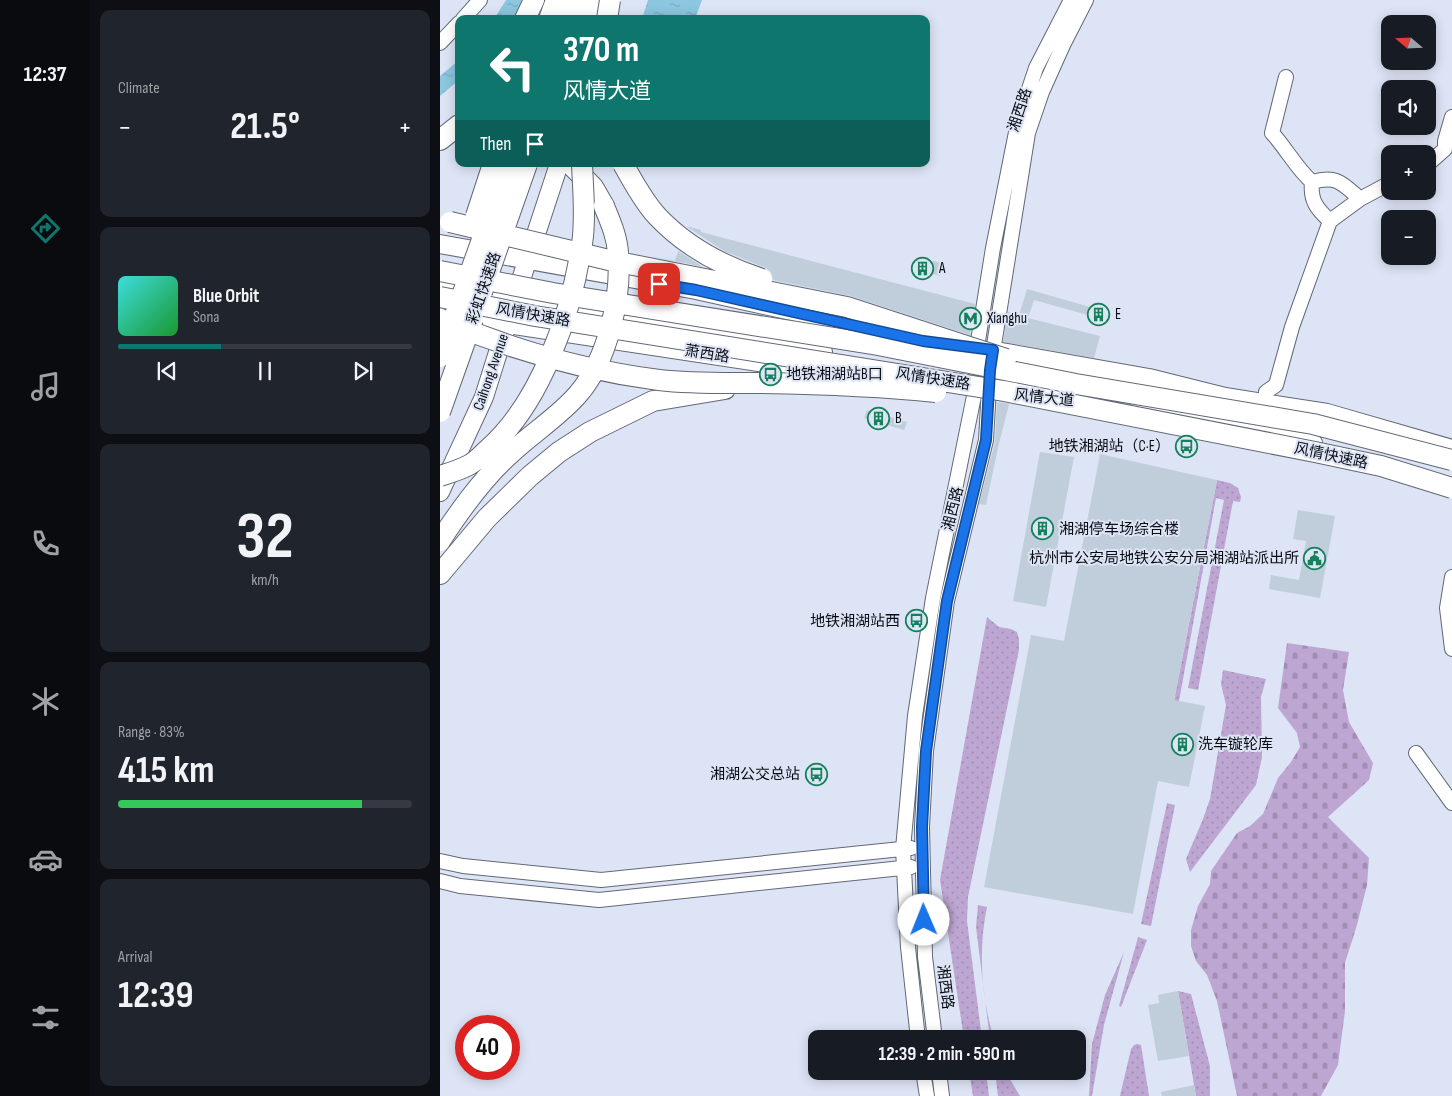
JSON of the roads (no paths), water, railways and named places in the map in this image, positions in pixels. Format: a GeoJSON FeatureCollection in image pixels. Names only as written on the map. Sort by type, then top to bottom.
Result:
{"type":"FeatureCollection","features":[{"type":"Feature","properties":{"kind":"highway"},"geometry":{"type":"LineString","coordinates":[[527,15],[534,0]]}},
{"type":"Feature","properties":{"kind":"highway"},"geometry":{"type":"LineString","coordinates":[[539,15],[544,0]]}},
{"type":"Feature","properties":{"kind":"highway"},"geometry":{"type":"LineString","coordinates":[[560,15],[565,0]]}},
{"type":"Feature","properties":{"kind":"highway"},"geometry":{"type":"LineString","coordinates":[[579,15],[584,0]]}},
{"type":"Feature","properties":{"kind":"highway"},"geometry":{"type":"LineString","coordinates":[[596,15],[600,0]]}},
{"type":"Feature","properties":{"kind":"highway"},"geometry":{"type":"LineString","coordinates":[[608,15],[611,0]]}},
{"type":"Feature","properties":{"kind":"highway"},"geometry":{"type":"LineString","coordinates":[[440,140],[455,128]]}},
{"type":"Feature","properties":{"kind":"highway"},"geometry":{"type":"LineString","coordinates":[[440,149],[455,143]]}},
{"type":"Feature","properties":{"kind":"highway"},"geometry":{"type":"LineString","coordinates":[[492,167],[441,311],[484,338],[535,355],[581,367],[659,380],[699,383],[868,386],[926,391],[1176,425]]}},
{"type":"Feature","properties":{"kind":"highway","name":"彩虹快速路"},"geometry":{"type":"LineString","coordinates":[[440,357],[508,167]]}},
{"type":"Feature","properties":{"kind":"highway","name":"彩虹快速路"},"geometry":{"type":"LineString","coordinates":[[440,412],[526,167]]}},
{"type":"Feature","properties":{"kind":"highway"},"geometry":{"type":"LineString","coordinates":[[440,541],[472,497],[508,455],[562,410],[580,392],[602,353],[615,306],[618,252],[613,229],[604,206],[593,186],[573,167]]}},
{"type":"Feature","properties":{"kind":"highway"},"geometry":{"type":"LineString","coordinates":[[440,476],[470,465],[499,440],[522,410],[540,378],[570,300],[582,243],[584,211],[582,167]]}},
{"type":"Feature","properties":{"kind":"highway"},"geometry":{"type":"LineString","coordinates":[[625,167],[657,216],[691,246],[736,271],[1076,384]]}},
{"type":"Feature","properties":{"kind":"highway"},"geometry":{"type":"LineString","coordinates":[[440,220],[613,261],[846,307]]}},
{"type":"Feature","properties":{"kind":"highway","name":"风情快速路"},"geometry":{"type":"LineString","coordinates":[[440,271],[562,294],[878,345],[1076,384],[1313,424],[1452,460]]}},
{"type":"Feature","properties":{"kind":"highway","name":"风情快速路"},"geometry":{"type":"LineString","coordinates":[[441,311],[535,316],[1004,391],[1362,462],[1452,487]]}},
{"type":"Feature","properties":{"kind":"highway"},"geometry":{"type":"LineString","coordinates":[[440,574],[487,518],[530,476],[559,452],[590,432],[653,402],[694,393],[760,383]]}},
{"type":"Feature","properties":{"kind":"main road"},"geometry":{"type":"LineString","coordinates":[[549,15],[555,0]]}},
{"type":"Feature","properties":{"kind":"main road"},"geometry":{"type":"LineString","coordinates":[[440,331],[441,311],[457,286],[498,167]]}},
{"type":"Feature","properties":{"kind":"main road","name":"Caihong Avenue"},"geometry":{"type":"LineString","coordinates":[[440,492],[484,397],[558,167]]}},
{"type":"Feature","properties":{"kind":"main road"},"geometry":{"type":"LineString","coordinates":[[440,244],[696,290],[923,341],[985,349],[1149,378],[1225,397]]}},
{"type":"Feature","properties":{"kind":"main road"},"geometry":{"type":"LineString","coordinates":[[440,282],[516,298]]}},
{"type":"Feature","properties":{"kind":"main road","name":"风情大道"},"geometry":{"type":"LineString","coordinates":[[516,298],[917,370],[982,392],[1196,416],[1292,437],[1364,456],[1403,468],[1452,487]]}},
{"type":"Feature","properties":{"kind":"main road","name":"萧西路"},"geometry":{"type":"LineString","coordinates":[[441,311],[508,324],[898,384],[982,392]]}},
{"type":"Feature","properties":{"kind":"main road"},"geometry":{"type":"LineString","coordinates":[[681,327],[738,359]]}},
{"type":"Feature","properties":{"kind":"main road"},"geometry":{"type":"LineString","coordinates":[[984,369],[1058,383],[1150,395],[1225,397],[1272,403],[1327,413],[1452,449]]}},
{"type":"Feature","properties":{"kind":"street"},"geometry":{"type":"LineString","coordinates":[[467,15],[480,0]]}},
{"type":"Feature","properties":{"kind":"street","name":"湘西路"},"geometry":{"type":"LineString","coordinates":[[917,1030],[908,947],[903,868],[915,716],[932,608],[982,392],[992,248],[1018,122],[1036,68],[1071,0]]}},
{"type":"Feature","properties":{"kind":"street","name":"湘西路"},"geometry":{"type":"LineString","coordinates":[[985,349],[1028,133],[1042,92],[1064,42],[1086,0]]}},
{"type":"Feature","properties":{"kind":"street"},"geometry":{"type":"LineString","coordinates":[[440,43],[455,27]]}},
{"type":"Feature","properties":{"kind":"street"},"geometry":{"type":"LineString","coordinates":[[1286,78],[1272,133],[1284,146],[1304,176],[1312,182]]}},
{"type":"Feature","properties":{"kind":"street"},"geometry":{"type":"LineString","coordinates":[[1436,158],[1448,150],[1445,141],[1452,117]]}},
{"type":"Feature","properties":{"kind":"street"},"geometry":{"type":"LineString","coordinates":[[1312,182],[1326,178],[1341,181],[1360,199]]}},
{"type":"Feature","properties":{"kind":"street"},"geometry":{"type":"LineString","coordinates":[[1312,182],[1311,191],[1316,208],[1330,221]]}},
{"type":"Feature","properties":{"kind":"street"},"geometry":{"type":"LineString","coordinates":[[1266,392],[1276,385],[1292,326],[1330,221],[1360,199],[1381,188]]}},
{"type":"Feature","properties":{"kind":"street","name":"湘西路"},"geometry":{"type":"LineString","coordinates":[[934,1030],[925,957],[922,827],[926,751],[947,601],[986,440],[982,392]]}},
{"type":"Feature","properties":{"kind":"street"},"geometry":{"type":"LineString","coordinates":[[1452,577],[1447,608],[1452,649]]}},
{"type":"Feature","properties":{"kind":"street"},"geometry":{"type":"LineString","coordinates":[[1416,753],[1452,803]]}},
{"type":"Feature","properties":{"kind":"street"},"geometry":{"type":"LineString","coordinates":[[440,861],[463,866],[601,880],[903,849],[923,845]]}},
{"type":"Feature","properties":{"kind":"street"},"geometry":{"type":"LineString","coordinates":[[440,881],[460,886],[598,900],[923,866]]}},
{"type":"Feature","properties":{"kind":"street"},"geometry":{"type":"LineString","coordinates":[[924,1080],[927,1096]]}},
{"type":"Feature","properties":{"kind":"street"},"geometry":{"type":"LineString","coordinates":[[940,1080],[942,1096]]}},
{"type":"Feature","properties":{"kind":"water"},"geometry":{"type":"Polygon","coordinates":[[[506,0],[524,0],[515,15],[497,15],[506,0]]]}},
{"type":"Feature","properties":{"kind":"water"},"geometry":{"type":"Polygon","coordinates":[[[648,0],[702,0],[696,15],[643,15],[648,0]]]}},
{"type":"Feature","properties":{"kind":"water"},"geometry":{"type":"Polygon","coordinates":[[[455,63],[455,83],[440,96],[440,76],[455,63]]]}},
{"type":"Feature","properties":{"kind":"place","name":"A"},"geometry":{"type":"Point","coordinates":[923,268]}},
{"type":"Feature","properties":{"kind":"place","name":"E"},"geometry":{"type":"Point","coordinates":[1099,314]}},
{"type":"Feature","properties":{"kind":"place","name":"Xianghu"},"geometry":{"type":"Point","coordinates":[971,318]}},
{"type":"Feature","properties":{"kind":"place","name":"地铁湘湖站B口"},"geometry":{"type":"Point","coordinates":[770,374]}},
{"type":"Feature","properties":{"kind":"place","name":"B"},"geometry":{"type":"Point","coordinates":[879,418]}},
{"type":"Feature","properties":{"kind":"place","name":"地铁湘湖站（C·E）"},"geometry":{"type":"Point","coordinates":[1186,446]}},
{"type":"Feature","properties":{"kind":"place","name":"湘湖停车场综合楼"},"geometry":{"type":"Point","coordinates":[1043,529]}},
{"type":"Feature","properties":{"kind":"place","name":"杭州市公安局地铁公安分局湘湖站派出所"},"geometry":{"type":"Point","coordinates":[1315,558]}},
{"type":"Feature","properties":{"kind":"place","name":"地铁湘湖站西"},"geometry":{"type":"Point","coordinates":[916,621]}},
{"type":"Feature","properties":{"kind":"place","name":"洗车镟轮库"},"geometry":{"type":"Point","coordinates":[1182,744]}},
{"type":"Feature","properties":{"kind":"place","name":"湘湖公交总站"},"geometry":{"type":"Point","coordinates":[816,774]}}]}
